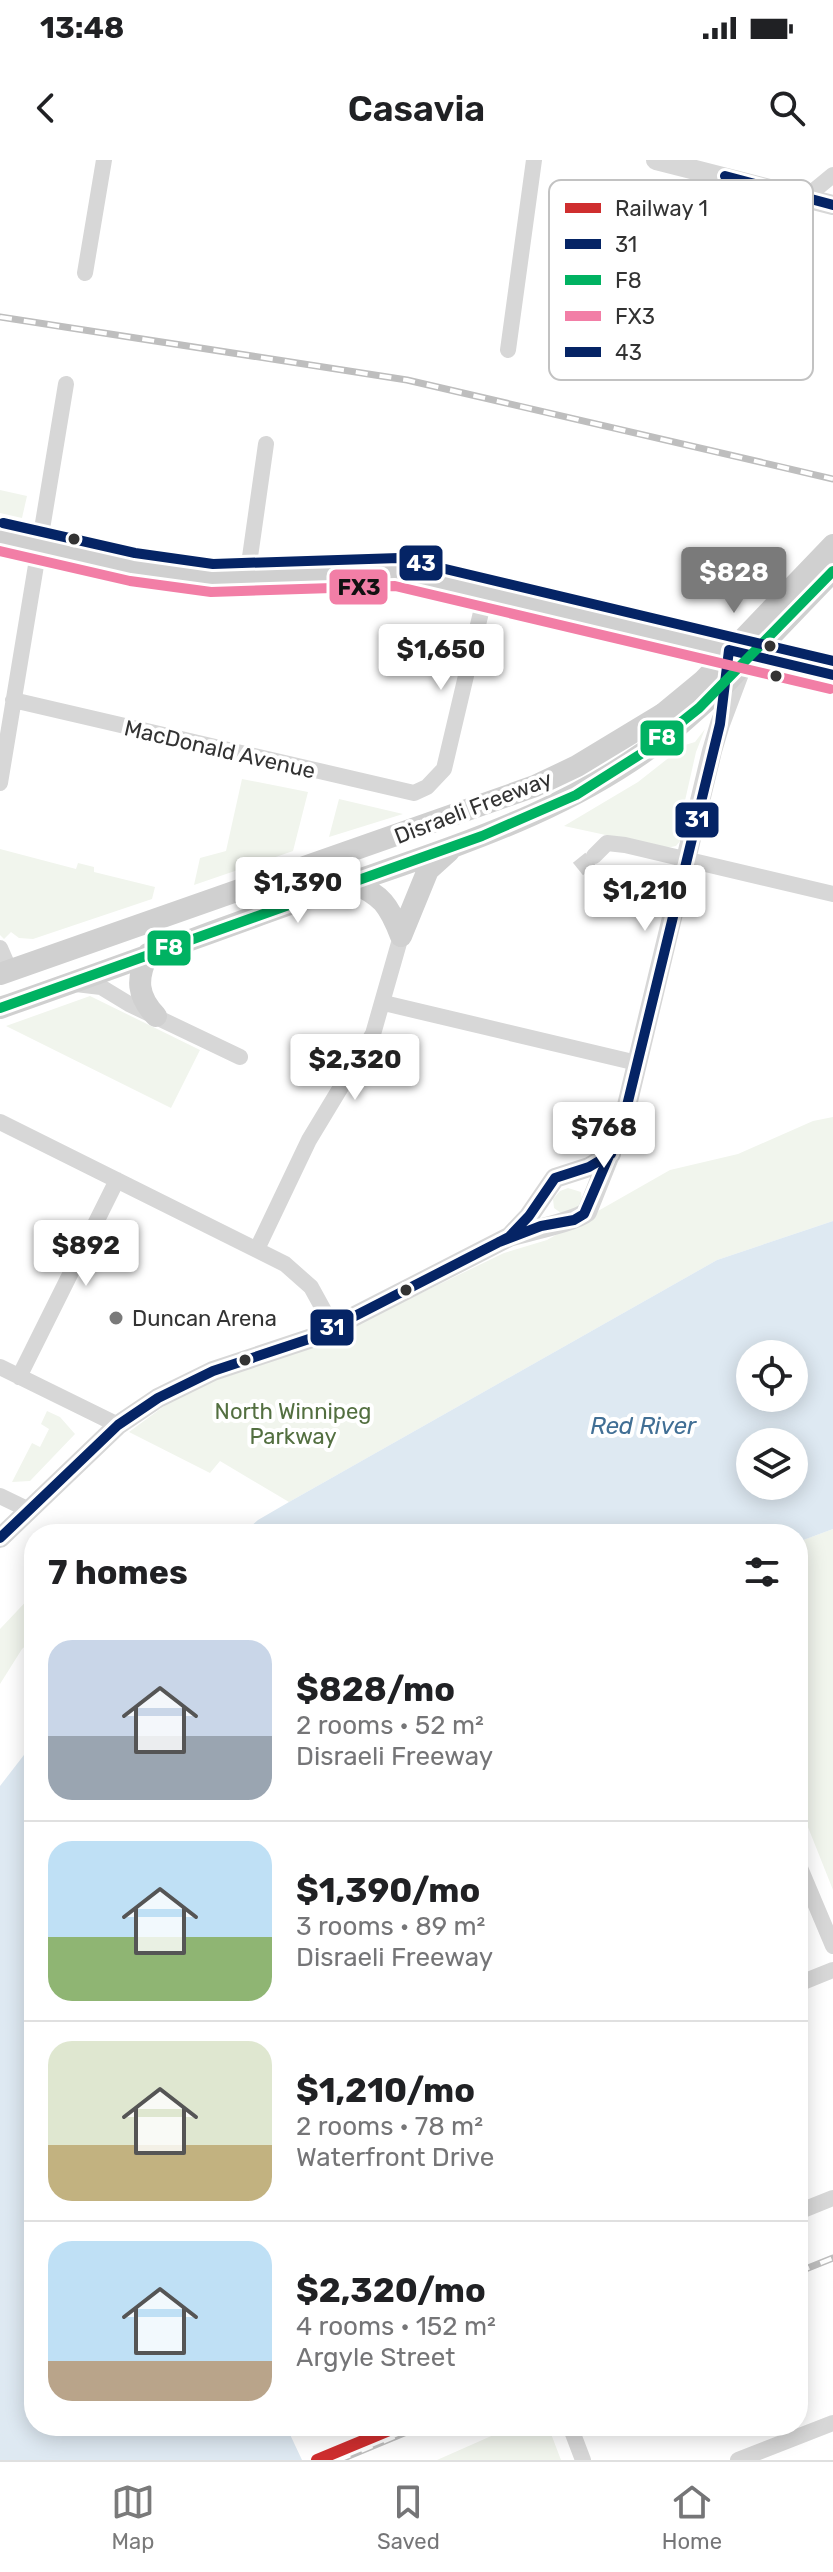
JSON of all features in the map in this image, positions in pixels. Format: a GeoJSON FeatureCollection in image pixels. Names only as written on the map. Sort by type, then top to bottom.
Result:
{"type":"FeatureCollection","features":[{"type":"Feature","properties":{"kind":"main road"},"geometry":{"type":"LineString","coordinates":[[0,537],[208,578],[397,572],[833,675]]}},
{"type":"Feature","properties":{"kind":"main road","name":"Disraeli Freeway"},"geometry":{"type":"LineString","coordinates":[[0,1008],[456,846],[576,795],[631,762],[703,681],[833,545]]}},
{"type":"Feature","properties":{"kind":"main road","name":"Disraeli Freeway"},"geometry":{"type":"LineString","coordinates":[[3,977],[535,786],[670,721],[721,688],[833,571]]}},
{"type":"Feature","properties":{"kind":"main road"},"geometry":{"type":"LineString","coordinates":[[401,936],[428,870],[456,846]]}},
{"type":"Feature","properties":{"kind":"main road"},"geometry":{"type":"LineString","coordinates":[[351,882],[368,889],[387,904],[401,936]]}},
{"type":"Feature","properties":{"kind":"main road"},"geometry":{"type":"LineString","coordinates":[[148,954],[139,975],[139,988],[143,1000],[156,1016]]}},
{"type":"Feature","properties":{"kind":"street"},"geometry":{"type":"LineString","coordinates":[[85,273],[104,160]]}},
{"type":"Feature","properties":{"kind":"street"},"geometry":{"type":"LineString","coordinates":[[508,350],[534,160]]}},
{"type":"Feature","properties":{"kind":"street"},"geometry":{"type":"LineString","coordinates":[[656,160],[740,180]]}},
{"type":"Feature","properties":{"kind":"street"},"geometry":{"type":"LineString","coordinates":[[711,160],[725,176]]}},
{"type":"Feature","properties":{"kind":"street"},"geometry":{"type":"LineString","coordinates":[[813,191],[833,175]]}},
{"type":"Feature","properties":{"kind":"street"},"geometry":{"type":"LineString","coordinates":[[813,200],[833,205]]}},
{"type":"Feature","properties":{"kind":"street"},"geometry":{"type":"LineString","coordinates":[[0,783],[66,384]]}},
{"type":"Feature","properties":{"kind":"street"},"geometry":{"type":"LineString","coordinates":[[247,578],[266,444]]}},
{"type":"Feature","properties":{"kind":"street","name":"MacDonald Avenue"},"geometry":{"type":"LineString","coordinates":[[13,700],[414,793],[427,787],[444,769],[486,591]]}},
{"type":"Feature","properties":{"kind":"street"},"geometry":{"type":"LineString","coordinates":[[0,1538],[118,1425],[188,1382],[286,1348],[333,1327],[509,1237],[570,1221],[584,1214],[623,1122],[737,652]]}},
{"type":"Feature","properties":{"kind":"street"},"geometry":{"type":"LineString","coordinates":[[594,856],[607,843],[833,894]]}},
{"type":"Feature","properties":{"kind":"street"},"geometry":{"type":"LineString","coordinates":[[257,1249],[309,1140],[373,1034],[401,936]]}},
{"type":"Feature","properties":{"kind":"street"},"geometry":{"type":"LineString","coordinates":[[0,948],[9,963],[3,977]]}},
{"type":"Feature","properties":{"kind":"street"},"geometry":{"type":"LineString","coordinates":[[71,984],[101,987],[129,1004],[240,1057]]}},
{"type":"Feature","properties":{"kind":"street"},"geometry":{"type":"LineString","coordinates":[[384,1003],[637,1063]]}},
{"type":"Feature","properties":{"kind":"street"},"geometry":{"type":"LineString","coordinates":[[0,1122],[285,1264],[304,1279],[333,1327]]}},
{"type":"Feature","properties":{"kind":"street"},"geometry":{"type":"LineString","coordinates":[[509,1237],[529,1216],[555,1178],[589,1167],[611,1154]]}},
{"type":"Feature","properties":{"kind":"street"},"geometry":{"type":"LineString","coordinates":[[568,1174],[586,1183],[591,1203]]}},
{"type":"Feature","properties":{"kind":"street"},"geometry":{"type":"LineString","coordinates":[[19,1377],[117,1180]]}},
{"type":"Feature","properties":{"kind":"street"},"geometry":{"type":"LineString","coordinates":[[546,1191],[545,1202],[550,1212],[570,1221]]}},
{"type":"Feature","properties":{"kind":"street"},"geometry":{"type":"LineString","coordinates":[[0,1367],[118,1425]]}},
{"type":"Feature","properties":{"kind":"street"},"geometry":{"type":"LineString","coordinates":[[0,1496],[29,1510]]}},
{"type":"Feature","properties":{"kind":"street"},"geometry":{"type":"LineString","coordinates":[[808,1887],[833,1946]]}},
{"type":"Feature","properties":{"kind":"street"},"geometry":{"type":"LineString","coordinates":[[808,1980],[833,1970]]}},
{"type":"Feature","properties":{"kind":"street"},"geometry":{"type":"LineString","coordinates":[[808,2208],[833,2198]]}},
{"type":"Feature","properties":{"kind":"street"},"geometry":{"type":"LineString","coordinates":[[808,2433],[833,2423]]}},
{"type":"Feature","properties":{"kind":"street"},"geometry":{"type":"LineString","coordinates":[[574,2436],[583,2460]]}},
{"type":"Feature","properties":{"kind":"street"},"geometry":{"type":"LineString","coordinates":[[738,2460],[800,2436]]}},
{"type":"Feature","properties":{"kind":"green space"},"geometry":{"type":"Polygon","coordinates":[[[0,490],[27,496],[22,518],[0,513],[0,490]]]}},
{"type":"Feature","properties":{"kind":"green space"},"geometry":{"type":"Polygon","coordinates":[[[705,729],[696,752],[682,814],[685,825],[676,846],[666,848],[564,826],[638,782],[685,745],[695,742],[705,729]]]}},
{"type":"Feature","properties":{"kind":"green space"},"geometry":{"type":"Polygon","coordinates":[[[242,779],[308,792],[293,851],[194,885],[200,858],[226,851],[242,779]]]}},
{"type":"Feature","properties":{"kind":"green space"},"geometry":{"type":"Polygon","coordinates":[[[339,799],[403,814],[329,837],[339,799]]]}},
{"type":"Feature","properties":{"kind":"green space"},"geometry":{"type":"Polygon","coordinates":[[[0,849],[76,869],[78,863],[94,867],[94,872],[155,887],[152,899],[33,939],[19,938],[11,932],[4,939],[0,935],[0,849]]]}},
{"type":"Feature","properties":{"kind":"green space"},"geometry":{"type":"Polygon","coordinates":[[[90,996],[200,1050],[171,1108],[6,1026],[90,996]]]}},
{"type":"Feature","properties":{"kind":"green space","name":"North Winnipeg Parkway"},"geometry":{"type":"Polygon","coordinates":[[[833,1117],[833,1221],[717,1260],[289,1502],[220,1461],[210,1473],[129,1432],[186,1390],[299,1352],[504,1253],[547,1240],[670,1170],[738,1154],[813,1121],[833,1117]]]}},
{"type":"Feature","properties":{"kind":"green space"},"geometry":{"type":"Polygon","coordinates":[[[568,1188],[581,1192],[582,1201],[578,1209],[561,1213],[554,1208],[553,1199],[568,1188]]]}},
{"type":"Feature","properties":{"kind":"green space"},"geometry":{"type":"Polygon","coordinates":[[[47,1411],[60,1417],[75,1434],[30,1481],[12,1482],[32,1443],[40,1447],[49,1429],[41,1424],[47,1411]]]}},
{"type":"Feature","properties":{"kind":"green space"},"geometry":{"type":"Polygon","coordinates":[[[833,1529],[833,1890],[808,1827],[808,1538],[833,1529]]]}},
{"type":"Feature","properties":{"kind":"green space"},"geometry":{"type":"Polygon","coordinates":[[[24,1604],[24,1647],[0,1684],[0,1629],[24,1604]]]}},
{"type":"Feature","properties":{"kind":"green space"},"geometry":{"type":"Polygon","coordinates":[[[491,2436],[552,2436],[561,2460],[437,2460],[491,2436]]]}},
{"type":"Feature","properties":{"kind":"water","name":"Red River"},"geometry":{"type":"Polygon","coordinates":[[[833,1221],[833,1529],[808,1538],[808,1524],[253,1524],[717,1260],[833,1221]]]}},
{"type":"Feature","properties":{"kind":"water"},"geometry":{"type":"Polygon","coordinates":[[[24,1755],[24,2436],[291,2436],[302,2460],[0,2460],[0,1786],[24,1755]]]}},
{"type":"Feature","properties":{"kind":"tunnel"},"geometry":{"type":"LineString","coordinates":[[578,869],[594,856]]}},
{"type":"Feature","properties":{"kind":"railway"},"geometry":{"type":"LineString","coordinates":[[0,317],[407,380],[833,479]]}},
{"type":"Feature","properties":{"kind":"railway"},"geometry":{"type":"LineString","coordinates":[[808,2268],[833,2258]]}},
{"type":"Feature","properties":{"kind":"railway"},"geometry":{"type":"LineString","coordinates":[[339,2460],[397,2436]]}},
{"type":"Feature","properties":{"kind":"rail line","name":"1"},"geometry":{"type":"LineString","coordinates":[[317,2460],[375,2436]]}},
{"type":"Feature","properties":{"kind":"transit line","name":"31"},"geometry":{"type":"LineString","coordinates":[[725,176],[740,180]]}},
{"type":"Feature","properties":{"kind":"transit line","name":"31"},"geometry":{"type":"LineString","coordinates":[[813,200],[833,205]]}},
{"type":"Feature","properties":{"kind":"transit line","name":"43"},"geometry":{"type":"LineString","coordinates":[[3,523],[135,553],[213,564],[399,558],[833,661]]}},
{"type":"Feature","properties":{"kind":"transit line","name":"FX3"},"geometry":{"type":"LineString","coordinates":[[0,551],[130,581],[211,592],[395,586],[830,689]]}},
{"type":"Feature","properties":{"kind":"transit line","name":"F8"},"geometry":{"type":"LineString","coordinates":[[0,1008],[482,836],[576,795],[644,752],[699,708],[833,571]]}},
{"type":"Feature","properties":{"kind":"transit line","name":"31"},"geometry":{"type":"LineString","coordinates":[[0,1538],[118,1425],[158,1398],[213,1371],[312,1338],[509,1237],[529,1216],[555,1178],[589,1167],[611,1154],[623,1122],[720,724],[729,650],[833,675]]}},
{"type":"Feature","properties":{"kind":"transit line","name":"31"},"geometry":{"type":"LineString","coordinates":[[499,1242],[541,1226],[574,1220],[584,1214],[618,1135]]}},
{"type":"Feature","properties":{"kind":"place","name":"Duncan Arena"},"geometry":{"type":"Point","coordinates":[116,1318]}}]}
